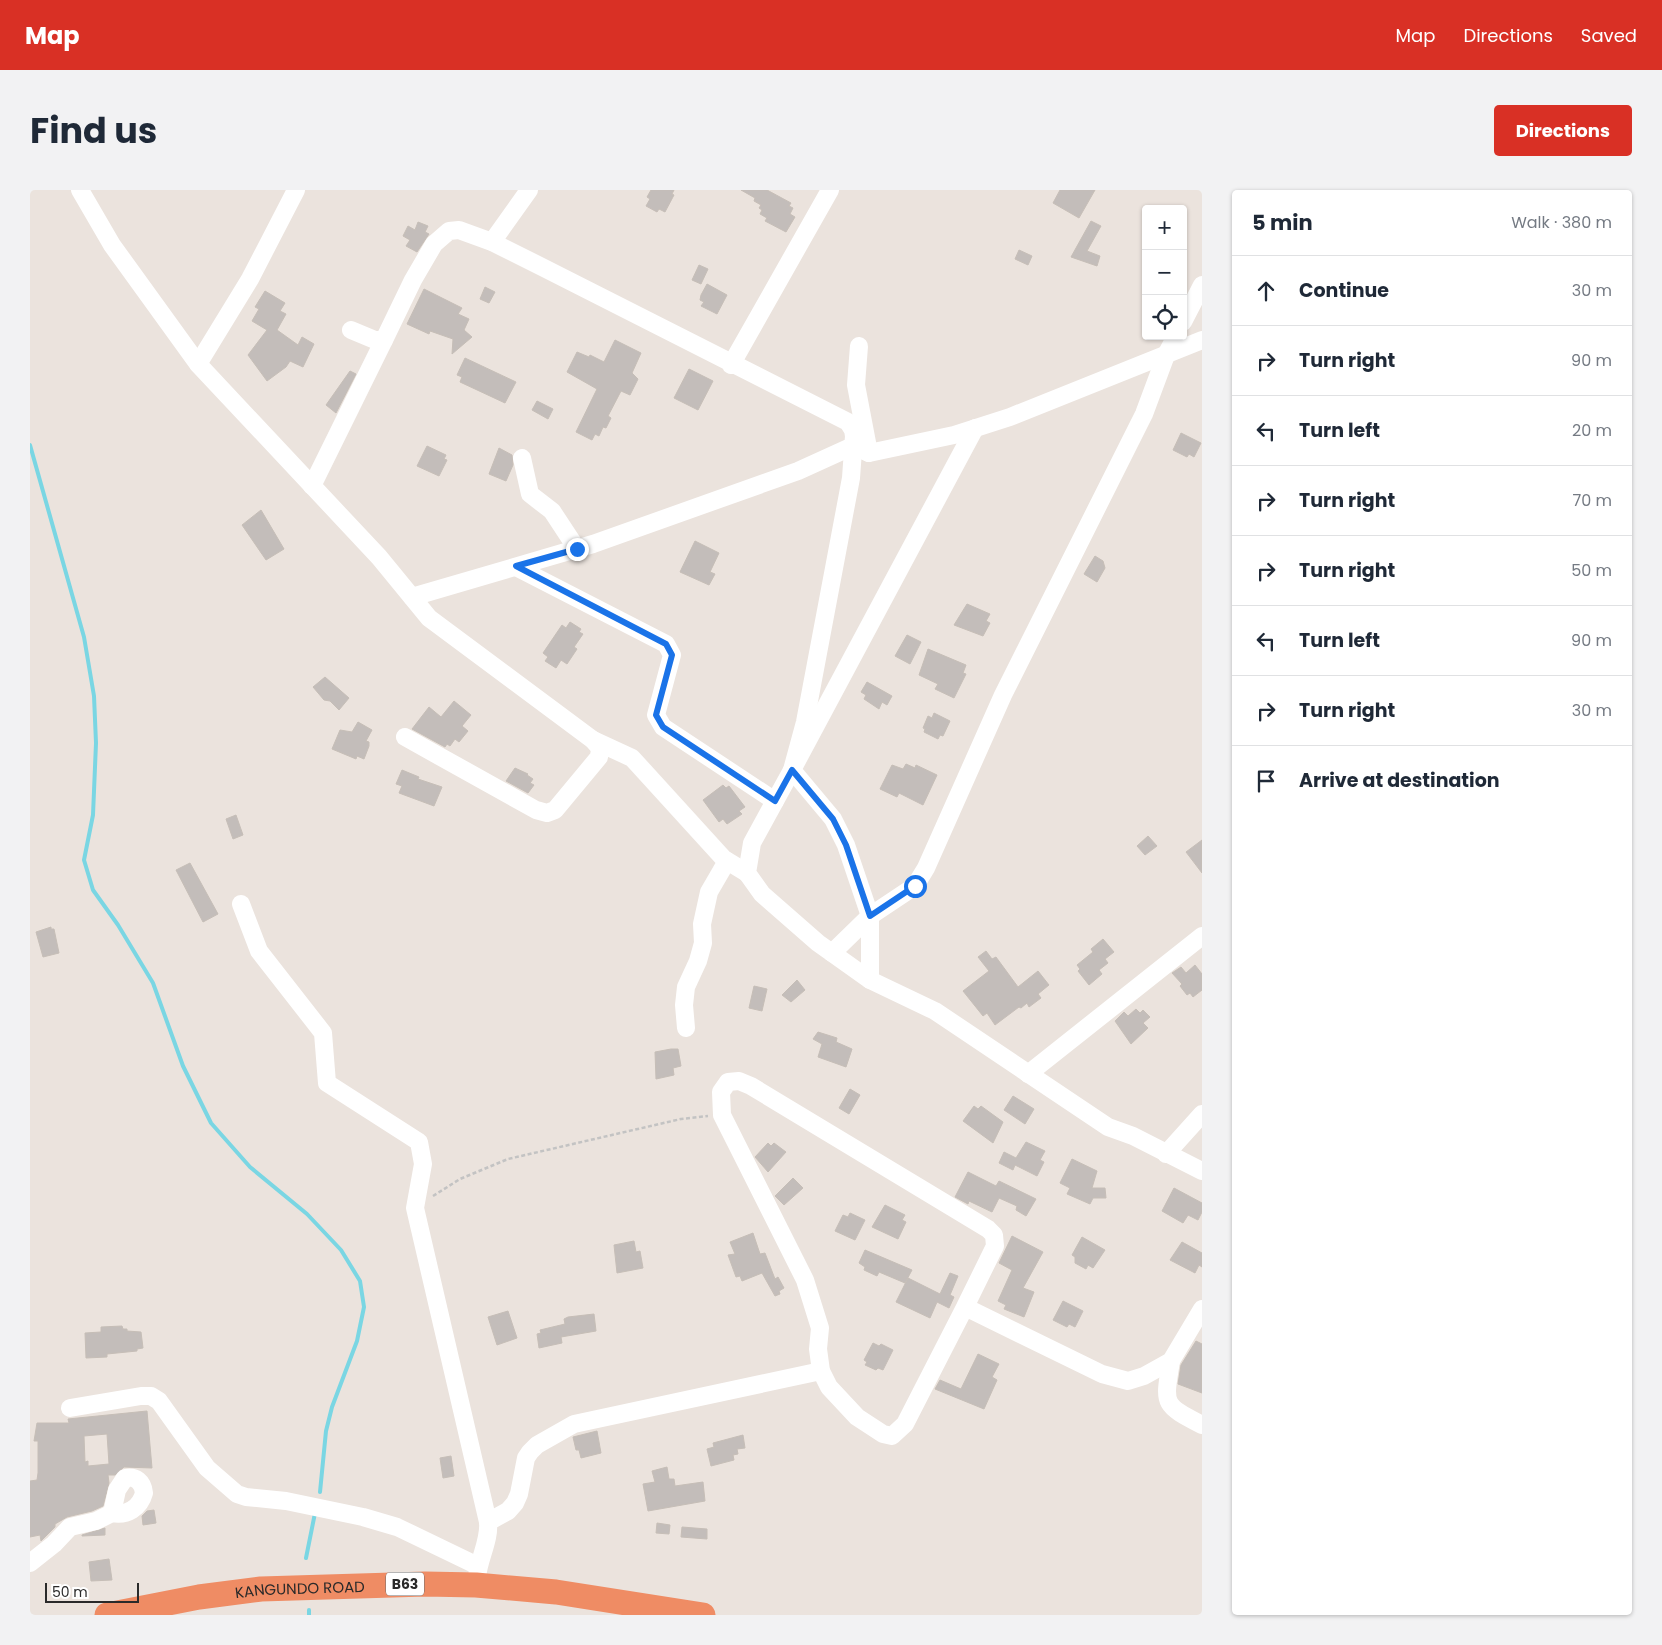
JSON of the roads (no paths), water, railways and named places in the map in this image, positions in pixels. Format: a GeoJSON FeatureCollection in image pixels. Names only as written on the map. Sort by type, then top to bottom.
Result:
{"type":"FeatureCollection","features":[{"type":"Feature","properties":{"kind":"highway","name":"KANGUNDO ROAD"},"geometry":{"type":"LineString","coordinates":[[107,1615],[199,1597],[261,1589],[477,1576],[556,1592],[703,1615]]}},
{"type":"Feature","properties":{"kind":"street"},"geometry":{"type":"LineString","coordinates":[[80,190],[112,245],[198,364],[379,557],[429,618],[593,740],[632,758],[727,861],[747,873],[762,894],[832,953],[870,980],[935,1011],[1108,1127],[1133,1136],[1202,1171]]}},
{"type":"Feature","properties":{"kind":"street"},"geometry":{"type":"LineString","coordinates":[[198,364],[250,279],[296,190]]}},
{"type":"Feature","properties":{"kind":"street"},"geometry":{"type":"LineString","coordinates":[[492,242],[529,190]]}},
{"type":"Feature","properties":{"kind":"street"},"geometry":{"type":"LineString","coordinates":[[731,364],[830,190]]}},
{"type":"Feature","properties":{"kind":"street"},"geometry":{"type":"LineString","coordinates":[[312,486],[422,262],[442,236],[449,231],[459,230],[492,242],[848,422],[861,449]]}},
{"type":"Feature","properties":{"kind":"street"},"geometry":{"type":"LineString","coordinates":[[1187,314],[1202,286]]}},
{"type":"Feature","properties":{"kind":"street"},"geometry":{"type":"LineString","coordinates":[[351,330],[376,340],[384,340]]}},
{"type":"Feature","properties":{"kind":"street"},"geometry":{"type":"LineString","coordinates":[[832,953],[870,916],[915,886],[926,868],[1003,696],[1144,414],[1166,354],[1174,340]]}},
{"type":"Feature","properties":{"kind":"street"},"geometry":{"type":"LineString","coordinates":[[412,597],[577,549],[861,449],[954,435],[1010,417],[1202,340]]}},
{"type":"Feature","properties":{"kind":"street"},"geometry":{"type":"LineString","coordinates":[[792,770],[805,722],[851,478],[861,449],[856,385],[859,346]]}},
{"type":"Feature","properties":{"kind":"street"},"geometry":{"type":"LineString","coordinates":[[747,873],[752,843],[975,428]]}},
{"type":"Feature","properties":{"kind":"street"},"geometry":{"type":"LineString","coordinates":[[522,458],[530,494],[552,510],[577,549]]}},
{"type":"Feature","properties":{"kind":"street"},"geometry":{"type":"LineString","coordinates":[[516,566],[666,644],[672,655],[656,715],[663,727],[775,801]]}},
{"type":"Feature","properties":{"kind":"street"},"geometry":{"type":"LineString","coordinates":[[405,737],[536,810],[547,813],[555,810],[599,757],[600,748],[593,740]]}},
{"type":"Feature","properties":{"kind":"street"},"geometry":{"type":"LineString","coordinates":[[792,770],[833,819],[846,845],[870,916],[870,980]]}},
{"type":"Feature","properties":{"kind":"street"},"geometry":{"type":"LineString","coordinates":[[686,1028],[684,1005],[686,987],[698,962],[703,943],[702,924],[710,892],[727,861]]}},
{"type":"Feature","properties":{"kind":"street"},"geometry":{"type":"LineString","coordinates":[[70,1408],[151,1396],[159,1401],[207,1468],[238,1494],[246,1498],[286,1501],[363,1517],[397,1527],[477,1576],[482,1549],[489,1534],[488,1522],[415,1208],[423,1164],[419,1142],[327,1083],[323,1033],[259,951],[241,904]]}},
{"type":"Feature","properties":{"kind":"street"},"geometry":{"type":"LineString","coordinates":[[1028,1074],[1202,936]]}},
{"type":"Feature","properties":{"kind":"street"},"geometry":{"type":"LineString","coordinates":[[739,1080],[988,1229],[994,1235],[994,1246],[965,1307],[905,1424],[892,1436],[883,1434],[857,1417],[829,1387],[821,1371],[818,1348],[820,1328],[805,1280],[722,1115],[722,1092],[728,1082],[739,1080]]}},
{"type":"Feature","properties":{"kind":"street"},"geometry":{"type":"LineString","coordinates":[[1166,1154],[1202,1114]]}},
{"type":"Feature","properties":{"kind":"street"},"geometry":{"type":"LineString","coordinates":[[965,1307],[1119,1380],[1128,1381],[1144,1376],[1171,1361]]}},
{"type":"Feature","properties":{"kind":"street"},"geometry":{"type":"LineString","coordinates":[[1202,1309],[1171,1361],[1166,1395],[1169,1404],[1202,1425]]}},
{"type":"Feature","properties":{"kind":"street"},"geometry":{"type":"LineString","coordinates":[[488,1522],[508,1511],[515,1503],[519,1494],[526,1458],[530,1452],[537,1445],[574,1424],[821,1371]]}},
{"type":"Feature","properties":{"kind":"street"},"geometry":{"type":"LineString","coordinates":[[30,1563],[54,1544],[70,1527],[96,1521],[112,1513]]}},
{"type":"Feature","properties":{"kind":"waterway"},"geometry":{"type":"LineString","coordinates":[[30,445],[84,637],[94,696],[96,743],[93,815],[84,860],[93,890],[118,925],[153,983],[183,1066],[211,1123],[250,1167],[307,1214],[341,1250],[360,1281],[364,1307],[357,1341],[332,1407],[326,1431],[320,1492]]}},
{"type":"Feature","properties":{"kind":"waterway"},"geometry":{"type":"LineString","coordinates":[[306,1558],[315,1513]]}},
{"type":"Feature","properties":{"kind":"waterway"},"geometry":{"type":"LineString","coordinates":[[309,1610],[309,1615]]}}]}
